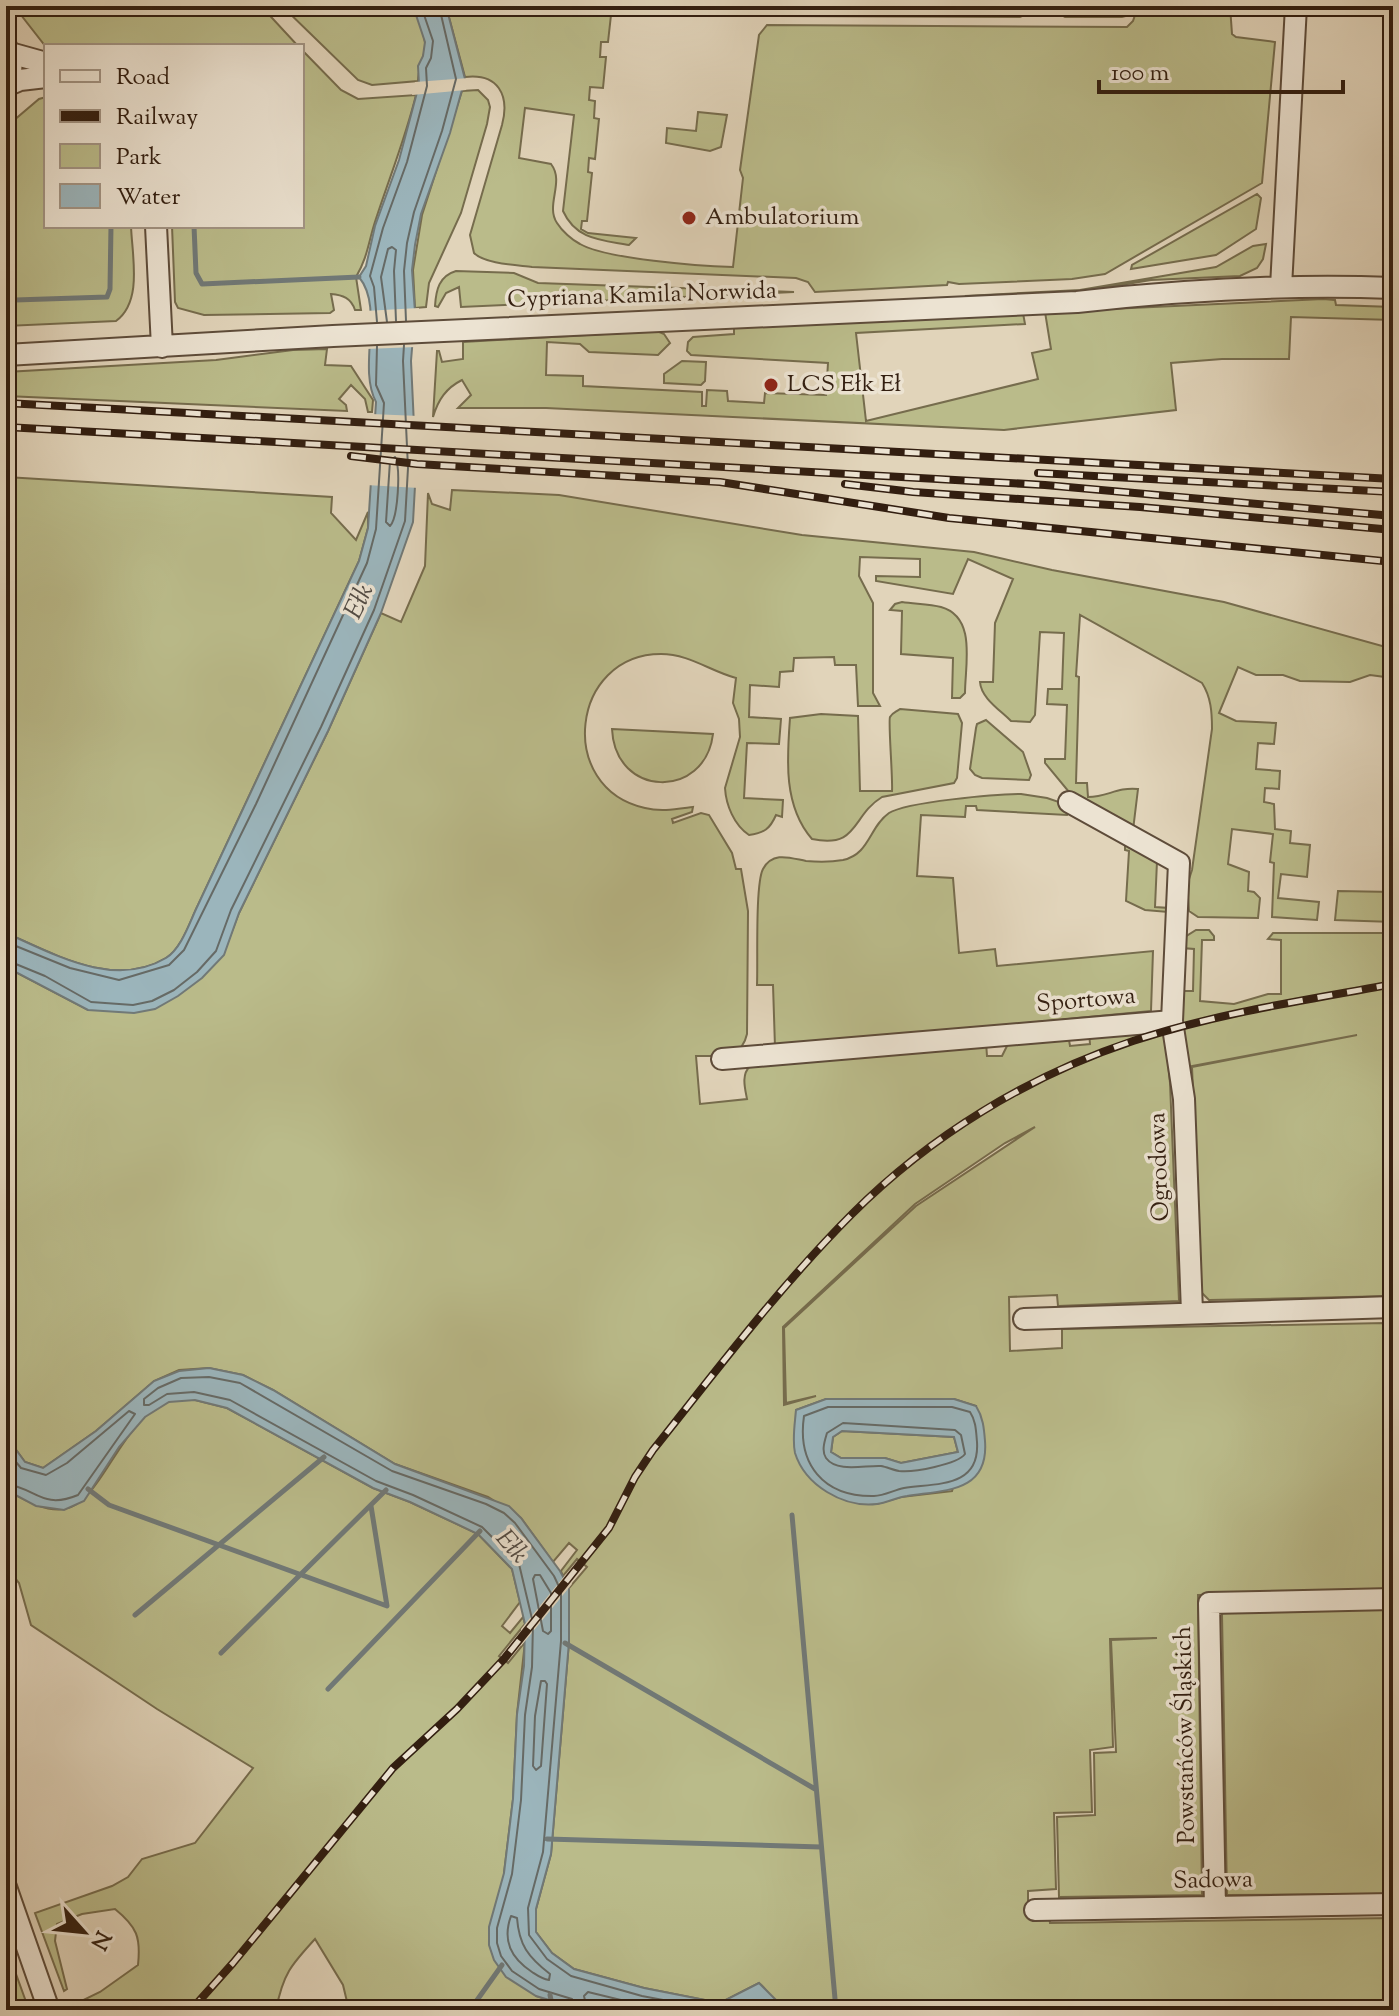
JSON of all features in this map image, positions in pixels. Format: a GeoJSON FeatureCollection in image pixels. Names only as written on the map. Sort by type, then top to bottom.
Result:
{"type":"FeatureCollection","features":[{"type":"Feature","properties":{"kind":"street"},"geometry":{"type":"LineString","coordinates":[[1281,287],[1296,6]]}},
{"type":"Feature","properties":{"kind":"street"},"geometry":{"type":"LineString","coordinates":[[8,50],[44,62]]}},
{"type":"Feature","properties":{"kind":"street"},"geometry":{"type":"LineString","coordinates":[[6,86],[12,70],[8,50]]}},
{"type":"Feature","properties":{"kind":"street"},"geometry":{"type":"LineString","coordinates":[[6,86],[20,80],[44,77]]}},
{"type":"Feature","properties":{"kind":"street"},"geometry":{"type":"LineString","coordinates":[[156,228],[162,347]]}},
{"type":"Feature","properties":{"kind":"street","name":"Cypriana Kamila Norwida"},"geometry":{"type":"LineString","coordinates":[[6,355],[462,329],[1077,302],[1151,294],[1281,287],[1393,288]]}},
{"type":"Feature","properties":{"kind":"street","name":"Sportowa"},"geometry":{"type":"LineString","coordinates":[[722,1059],[1172,1021],[1179,863],[1069,802]]}},
{"type":"Feature","properties":{"kind":"street","name":"Ogrodowa"},"geometry":{"type":"LineString","coordinates":[[1172,1021],[1184,1099],[1192,1312]]}},
{"type":"Feature","properties":{"kind":"street"},"geometry":{"type":"LineString","coordinates":[[1024,1319],[1393,1307]]}},
{"type":"Feature","properties":{"kind":"street","name":"Powstańców Śląskich"},"geometry":{"type":"LineString","coordinates":[[1215,1907],[1209,1603],[1393,1599]]}},
{"type":"Feature","properties":{"kind":"street"},"geometry":{"type":"LineString","coordinates":[[6,1887],[49,2010]]}},
{"type":"Feature","properties":{"kind":"street","name":"Sadowa"},"geometry":{"type":"LineString","coordinates":[[1035,1910],[1393,1904]]}},
{"type":"Feature","properties":{"kind":"green space"},"geometry":{"type":"Polygon","coordinates":[[[14,6],[261,6],[296,44],[44,44],[14,6]]]}},
{"type":"Feature","properties":{"kind":"green space"},"geometry":{"type":"Polygon","coordinates":[[[282,6],[413,6],[425,43],[418,81],[372,85],[358,80],[282,6]]]}},
{"type":"Feature","properties":{"kind":"green space"},"geometry":{"type":"Polygon","coordinates":[[[446,6],[612,6],[608,42],[601,42],[600,57],[606,57],[603,88],[590,87],[589,100],[595,101],[594,118],[599,119],[595,159],[589,158],[588,172],[592,173],[587,221],[582,221],[581,229],[588,233],[636,238],[629,245],[600,240],[582,233],[568,221],[563,211],[574,115],[525,108],[519,158],[551,164],[556,178],[553,209],[557,223],[577,242],[610,254],[733,267],[743,178],[740,170],[759,35],[767,25],[1127,27],[1133,21],[1138,6],[1230,6],[1232,34],[1275,42],[1262,183],[1105,274],[1072,279],[948,282],[947,285],[815,292],[808,282],[796,278],[532,267],[493,262],[474,253],[470,235],[502,125],[503,96],[499,88],[486,79],[465,77],[446,6]]]}},
{"type":"Feature","properties":{"kind":"green space"},"geometry":{"type":"Polygon","coordinates":[[[776,6],[1044,6],[1020,17],[780,16],[775,15],[776,6]]]}},
{"type":"Feature","properties":{"kind":"green space"},"geometry":{"type":"Polygon","coordinates":[[[1064,6],[1129,6],[1126,16],[1122,17],[1065,17],[1060,14],[1064,6]]]}},
{"type":"Feature","properties":{"kind":"green space"},"geometry":{"type":"Polygon","coordinates":[[[304,52],[341,90],[358,99],[416,95],[356,277],[361,310],[355,310],[346,298],[331,294],[334,310],[330,313],[204,315],[178,308],[175,302],[172,228],[304,228],[304,52]]]}},
{"type":"Feature","properties":{"kind":"green space"},"geometry":{"type":"Polygon","coordinates":[[[478,90],[488,100],[490,107],[487,124],[461,213],[429,283],[426,307],[415,308],[413,270],[422,215],[462,91],[478,90]]]}},
{"type":"Feature","properties":{"kind":"green space"},"geometry":{"type":"Polygon","coordinates":[[[44,98],[44,228],[131,228],[133,290],[130,302],[116,321],[6,326],[6,127],[44,98]]]}},
{"type":"Feature","properties":{"kind":"green space"},"geometry":{"type":"Polygon","coordinates":[[[698,112],[727,115],[721,147],[710,151],[666,143],[667,128],[696,131],[698,112]]]}},
{"type":"Feature","properties":{"kind":"green space"},"geometry":{"type":"Polygon","coordinates":[[[1257,194],[1261,198],[1256,229],[1216,255],[1131,269],[1132,265],[1257,194]]]}},
{"type":"Feature","properties":{"kind":"green space"},"geometry":{"type":"Polygon","coordinates":[[[1266,244],[1263,259],[1257,268],[1240,276],[1151,280],[1079,292],[965,296],[1080,290],[1216,267],[1253,246],[1266,244]]]}},
{"type":"Feature","properties":{"kind":"green space"},"geometry":{"type":"Polygon","coordinates":[[[456,271],[514,273],[538,283],[794,292],[461,307],[459,287],[446,293],[438,307],[435,306],[440,284],[446,276],[456,271]]]}},
{"type":"Feature","properties":{"kind":"green space"},"geometry":{"type":"Polygon","coordinates":[[[1335,300],[1336,305],[1393,307],[1393,320],[1291,317],[1289,359],[1171,363],[1176,410],[1004,430],[546,408],[458,408],[471,395],[462,380],[443,395],[433,417],[437,351],[442,362],[463,359],[463,342],[657,331],[664,334],[670,343],[658,355],[589,352],[580,344],[547,342],[546,375],[583,376],[583,386],[702,392],[702,406],[706,406],[707,390],[727,391],[728,401],[764,403],[765,393],[826,395],[828,363],[691,355],[687,351],[688,342],[693,337],[734,334],[734,327],[1023,313],[1025,324],[856,333],[866,421],[1038,379],[1032,353],[1051,349],[1045,312],[1335,300]]]}},
{"type":"Feature","properties":{"kind":"green space"},"geometry":{"type":"Polygon","coordinates":[[[327,349],[325,365],[351,366],[373,400],[372,412],[368,412],[365,399],[351,385],[339,399],[346,405],[347,411],[6,396],[6,372],[216,360],[327,349]]]}},
{"type":"Feature","properties":{"kind":"green space"},"geometry":{"type":"Polygon","coordinates":[[[682,361],[706,362],[705,381],[701,385],[664,383],[664,374],[682,361]]]}},
{"type":"Feature","properties":{"kind":"green space"},"geometry":{"type":"Polygon","coordinates":[[[6,477],[332,497],[331,513],[356,540],[368,512],[368,528],[359,561],[185,934],[172,954],[146,967],[126,970],[84,965],[6,933],[6,477]]]}},
{"type":"Feature","properties":{"kind":"green space"},"geometry":{"type":"Polygon","coordinates":[[[452,490],[559,495],[802,535],[974,552],[1224,602],[1393,649],[1393,678],[1370,675],[1350,682],[1300,681],[1283,675],[1256,675],[1238,667],[1219,713],[1236,721],[1276,723],[1274,744],[1258,743],[1256,769],[1280,771],[1279,789],[1265,788],[1264,802],[1274,804],[1275,829],[1291,831],[1290,843],[1310,845],[1307,877],[1281,874],[1278,898],[1319,902],[1317,920],[1272,917],[1274,863],[1270,862],[1273,834],[1232,829],[1228,864],[1249,872],[1248,891],[1260,898],[1258,918],[1198,917],[1189,911],[1187,885],[1192,870],[1212,729],[1207,694],[1202,683],[1080,615],[1076,676],[1079,677],[1076,783],[1087,783],[1088,797],[1138,789],[1133,830],[1069,792],[1045,763],[1045,759],[1065,759],[1067,705],[1047,704],[1048,689],[1062,689],[1064,633],[1040,632],[1035,715],[1030,722],[1011,721],[987,698],[980,682],[993,682],[995,623],[1013,579],[968,559],[953,594],[876,581],[876,576],[920,577],[920,559],[860,557],[859,576],[873,603],[873,693],[880,706],[858,706],[856,665],[835,665],[834,657],[794,658],[793,671],[780,672],[779,687],[750,685],[749,717],[781,719],[779,744],[747,743],[744,798],[783,800],[782,817],[776,815],[763,831],[749,835],[739,826],[729,808],[726,794],[725,788],[740,737],[739,719],[733,703],[736,678],[671,655],[631,660],[608,675],[593,697],[586,724],[587,750],[597,776],[616,796],[651,809],[693,807],[692,812],[672,819],[673,823],[701,813],[709,815],[732,853],[736,869],[741,869],[748,911],[747,1034],[740,1049],[734,1053],[696,1056],[700,1104],[747,1099],[745,1077],[750,1066],[986,1042],[987,1056],[1002,1056],[1010,1040],[1068,1034],[1070,1046],[1090,1044],[1089,1032],[1161,1030],[1165,1033],[1179,1301],[1058,1306],[1057,1295],[1009,1297],[1010,1351],[1062,1348],[1062,1329],[1385,1323],[1391,1591],[1198,1595],[1202,1895],[1059,1897],[1057,1817],[1095,1815],[1094,1753],[1116,1752],[1111,1640],[1157,1638],[1110,1639],[1113,1747],[1090,1750],[1092,1812],[1054,1813],[1056,1889],[1028,1891],[1028,1916],[1049,1916],[1050,1923],[1393,1918],[1393,2010],[1052,2010],[1051,1999],[1051,2010],[850,2010],[832,2006],[781,2004],[759,1983],[720,2003],[644,1988],[574,1969],[552,1953],[536,1932],[536,1909],[551,1854],[569,1642],[569,1588],[587,1567],[577,1559],[563,1576],[561,1571],[577,1550],[569,1543],[553,1562],[521,1518],[488,1497],[395,1464],[273,1390],[243,1375],[209,1368],[179,1370],[154,1381],[96,1431],[43,1468],[25,1462],[6,1436],[6,967],[88,1010],[223,955],[239,913],[328,731],[381,613],[401,622],[425,566],[428,493],[432,504],[450,510],[452,490]],[[1035,1127],[1005,1143],[915,1204],[783,1327],[784,1405],[816,1396],[786,1403],[784,1328],[916,1206],[1035,1127]],[[826,1399],[796,1410],[795,1451],[877,1504],[901,1497],[952,1491],[976,1406],[954,1399],[826,1399]]]}},
{"type":"Feature","properties":{"kind":"green space"},"geometry":{"type":"Polygon","coordinates":[[[902,602],[941,607],[952,612],[960,621],[967,656],[965,693],[960,698],[952,698],[953,658],[901,654],[902,611],[890,610],[902,602]]]}},
{"type":"Feature","properties":{"kind":"green space"},"geometry":{"type":"Polygon","coordinates":[[[900,709],[958,714],[962,723],[954,783],[882,797],[847,835],[827,841],[812,839],[796,812],[789,781],[790,718],[821,714],[858,716],[860,791],[892,791],[890,717],[900,709]]]}},
{"type":"Feature","properties":{"kind":"green space"},"geometry":{"type":"Polygon","coordinates":[[[986,720],[1023,752],[1031,775],[1029,780],[982,778],[970,769],[977,724],[986,720]]]}},
{"type":"Feature","properties":{"kind":"green space"},"geometry":{"type":"Polygon","coordinates":[[[612,729],[713,734],[706,756],[694,771],[678,780],[661,782],[643,778],[628,768],[617,752],[612,729]]]}},
{"type":"Feature","properties":{"kind":"green space"},"geometry":{"type":"Polygon","coordinates":[[[1021,794],[1059,802],[1068,812],[1067,815],[977,810],[976,806],[966,806],[965,817],[921,815],[917,876],[953,878],[959,953],[995,949],[997,966],[1153,951],[1151,1011],[775,1047],[773,985],[757,985],[760,877],[767,863],[782,857],[820,862],[852,857],[889,813],[913,805],[1021,794]]]}},
{"type":"Feature","properties":{"kind":"green space"},"geometry":{"type":"Polygon","coordinates":[[[1125,843],[1157,861],[1155,907],[1169,908],[1168,912],[1145,910],[1126,901],[1129,851],[1125,850],[1125,843]]]}},
{"type":"Feature","properties":{"kind":"green space"},"geometry":{"type":"Polygon","coordinates":[[[1338,891],[1393,892],[1393,922],[1335,920],[1338,891]]]}},
{"type":"Feature","properties":{"kind":"green space"},"geometry":{"type":"Polygon","coordinates":[[[1196,930],[1209,930],[1214,936],[1214,940],[1202,940],[1200,1001],[1234,1004],[1268,994],[1281,994],[1281,940],[1268,939],[1273,933],[1393,933],[1393,1296],[1209,1300],[1201,1292],[1192,1067],[1357,1035],[1187,1067],[1181,1031],[1180,991],[1193,991],[1194,949],[1182,948],[1185,937],[1196,930]]]}},
{"type":"Feature","properties":{"kind":"green space"},"geometry":{"type":"Polygon","coordinates":[[[195,1400],[227,1408],[373,1488],[478,1534],[512,1569],[520,1602],[502,1626],[510,1633],[523,1617],[525,1624],[499,1656],[508,1663],[525,1642],[504,1873],[536,1996],[582,2010],[349,2010],[343,1985],[315,1939],[289,1971],[276,2010],[70,2010],[69,2007],[100,1992],[138,1965],[136,1933],[115,1909],[82,1914],[57,1924],[55,1941],[67,1989],[64,1991],[35,1913],[112,1886],[128,1877],[142,1859],[195,1843],[253,1768],[31,1625],[19,1583],[6,1567],[6,1490],[49,1509],[64,1509],[77,1503],[90,1492],[125,1440],[153,1409],[170,1401],[195,1400]]]}},
{"type":"Feature","properties":{"kind":"green space"},"geometry":{"type":"Polygon","coordinates":[[[842,1431],[954,1437],[958,1452],[901,1463],[885,1458],[841,1458],[831,1452],[833,1437],[842,1431]]]}},
{"type":"Feature","properties":{"kind":"green space"},"geometry":{"type":"Polygon","coordinates":[[[1393,1607],[1393,1894],[1227,1895],[1222,1614],[1228,1609],[1393,1607]]]}},
{"type":"Feature","properties":{"kind":"green space"},"geometry":{"type":"Polygon","coordinates":[[[6,1949],[8,1952],[29,2010],[6,2010],[6,1949]]]}},
{"type":"Feature","properties":{"kind":"water","name":"Ełk"},"geometry":{"type":"Polygon","coordinates":[[[413,6],[446,6],[465,79],[450,133],[421,214],[412,270],[415,312],[411,361],[416,468],[413,522],[381,613],[328,731],[239,913],[224,955],[202,978],[155,1009],[134,1013],[88,1010],[6,967],[6,933],[64,958],[105,969],[146,967],[172,954],[185,934],[359,561],[368,528],[376,402],[369,372],[370,305],[359,277],[366,266],[375,226],[399,160],[419,85],[418,66],[425,42],[413,6]]]}},
{"type":"Feature","properties":{"kind":"water","name":"Ełk"},"geometry":{"type":"Polygon","coordinates":[[[209,1368],[243,1375],[273,1390],[395,1464],[509,1506],[560,1571],[569,1588],[569,1642],[551,1854],[536,1909],[536,1932],[552,1953],[574,1969],[644,1988],[720,2003],[759,1983],[779,2003],[836,2004],[850,2010],[582,2010],[536,1996],[506,1977],[494,1960],[489,1945],[489,1927],[504,1873],[513,1799],[525,1624],[512,1569],[478,1534],[373,1488],[227,1408],[195,1400],[169,1402],[145,1417],[119,1447],[84,1501],[64,1510],[36,1506],[6,1490],[6,1436],[25,1462],[43,1468],[96,1431],[154,1381],[179,1371],[209,1368]]]}},
{"type":"Feature","properties":{"kind":"water"},"geometry":{"type":"Polygon","coordinates":[[[826,1399],[954,1399],[976,1406],[982,1418],[984,1458],[980,1471],[972,1480],[949,1490],[877,1504],[851,1502],[827,1492],[800,1465],[794,1448],[796,1410],[826,1399]],[[842,1431],[833,1437],[831,1452],[841,1458],[885,1458],[901,1463],[958,1452],[954,1437],[842,1431]]]}},
{"type":"Feature","properties":{"kind":"pier"},"geometry":{"type":"Polygon","coordinates":[[[469,78],[466,90],[412,95],[415,82],[469,78]]]}},
{"type":"Feature","properties":{"kind":"pier"},"geometry":{"type":"Polygon","coordinates":[[[419,308],[416,347],[366,349],[365,311],[419,308]]]}},
{"type":"Feature","properties":{"kind":"pier"},"geometry":{"type":"Polygon","coordinates":[[[371,414],[419,416],[419,488],[366,485],[371,414]]]}},
{"type":"Feature","properties":{"kind":"pier"},"geometry":{"type":"Polygon","coordinates":[[[566,1574],[572,1584],[521,1646],[521,1629],[566,1574]]]}},
{"type":"Feature","properties":{"kind":"waterway"},"geometry":{"type":"LineString","coordinates":[[6,296],[15,300],[107,297],[110,289],[111,228]]}},
{"type":"Feature","properties":{"kind":"waterway"},"geometry":{"type":"LineString","coordinates":[[194,228],[196,273],[202,284],[359,277]]}},
{"type":"Feature","properties":{"kind":"waterway"},"geometry":{"type":"LineString","coordinates":[[135,1615],[324,1457]]}},
{"type":"Feature","properties":{"kind":"waterway"},"geometry":{"type":"LineString","coordinates":[[88,1489],[109,1505],[387,1606],[371,1506]]}},
{"type":"Feature","properties":{"kind":"waterway"},"geometry":{"type":"LineString","coordinates":[[221,1653],[386,1490]]}},
{"type":"Feature","properties":{"kind":"waterway"},"geometry":{"type":"LineString","coordinates":[[792,1515],[836,2010]]}},
{"type":"Feature","properties":{"kind":"waterway"},"geometry":{"type":"LineString","coordinates":[[328,1689],[480,1531]]}},
{"type":"Feature","properties":{"kind":"waterway"},"geometry":{"type":"LineString","coordinates":[[565,1643],[815,1789]]}},
{"type":"Feature","properties":{"kind":"waterway"},"geometry":{"type":"LineString","coordinates":[[547,1839],[821,1847]]}},
{"type":"Feature","properties":{"kind":"waterway"},"geometry":{"type":"LineString","coordinates":[[470,2010],[502,1965]]}},
{"type":"Feature","properties":{"kind":"waterway"},"geometry":{"type":"LineString","coordinates":[[550,1995],[553,2010]]}},
{"type":"Feature","properties":{"kind":"railway"},"geometry":{"type":"LineString","coordinates":[[6,403],[1393,479]]}},
{"type":"Feature","properties":{"kind":"railway"},"geometry":{"type":"LineString","coordinates":[[6,427],[1045,485],[1393,516]]}},
{"type":"Feature","properties":{"kind":"railway"},"geometry":{"type":"LineString","coordinates":[[351,456],[417,464],[720,482],[949,518],[1393,562]]}},
{"type":"Feature","properties":{"kind":"railway"},"geometry":{"type":"LineString","coordinates":[[1038,473],[1393,492]]}},
{"type":"Feature","properties":{"kind":"railway"},"geometry":{"type":"LineString","coordinates":[[845,484],[1393,530]]}},
{"type":"Feature","properties":{"kind":"railway"},"geometry":{"type":"LineString","coordinates":[[191,2010],[393,1768],[457,1709],[504,1659],[609,1528],[635,1477],[653,1450],[725,1359],[799,1270],[882,1186],[982,1111],[1094,1055],[1197,1023],[1393,984]]}},
{"type":"Feature","properties":{"kind":"place","name":"Ambulatorium"},"geometry":{"type":"Point","coordinates":[689,218]}},
{"type":"Feature","properties":{"kind":"place","name":"LCS Ełk Eł"},"geometry":{"type":"Point","coordinates":[771,385]}}]}
